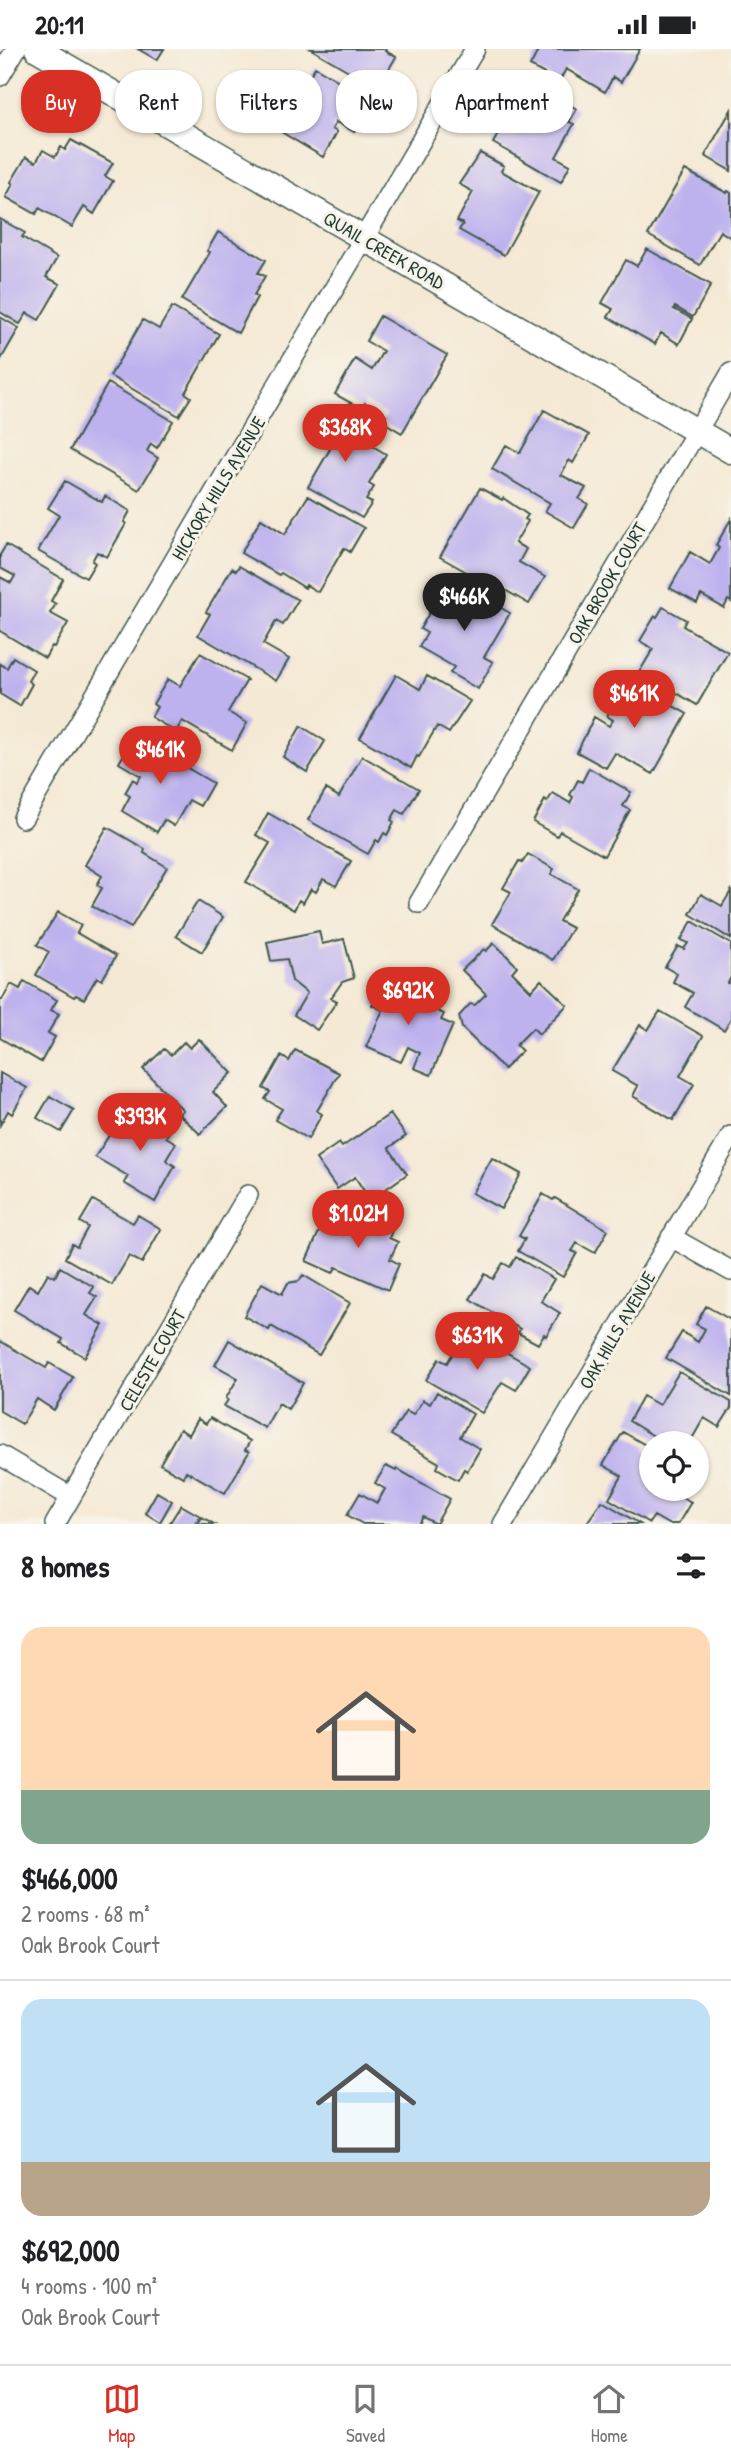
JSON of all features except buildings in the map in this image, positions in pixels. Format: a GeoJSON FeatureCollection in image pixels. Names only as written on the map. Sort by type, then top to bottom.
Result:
{"type":"FeatureCollection","features":[{"type":"Feature","properties":{"kind":"street"},"geometry":{"type":"LineString","coordinates":[[0,76],[16,49]]}},
{"type":"Feature","properties":{"kind":"street","name":"QUAIL CREEK ROAD"},"geometry":{"type":"LineString","coordinates":[[37,49],[731,451]]}},
{"type":"Feature","properties":{"kind":"street","name":"HICKORY HILLS AVENUE"},"geometry":{"type":"LineString","coordinates":[[23,818],[475,49]]}},
{"type":"Feature","properties":{"kind":"street","name":"OAK BROOK COURT"},"geometry":{"type":"LineString","coordinates":[[419,903],[731,373]]}},
{"type":"Feature","properties":{"kind":"street","name":"OAK HILLS AVENUE"},"geometry":{"type":"LineString","coordinates":[[503,1524],[731,1136]]}},
{"type":"Feature","properties":{"kind":"street","name":"CELESTE COURT"},"geometry":{"type":"LineString","coordinates":[[55,1524],[248,1195]]}},
{"type":"Feature","properties":{"kind":"street"},"geometry":{"type":"LineString","coordinates":[[671,1237],[731,1271]]}},
{"type":"Feature","properties":{"kind":"street"},"geometry":{"type":"LineString","coordinates":[[0,1455],[71,1497]]}}]}
